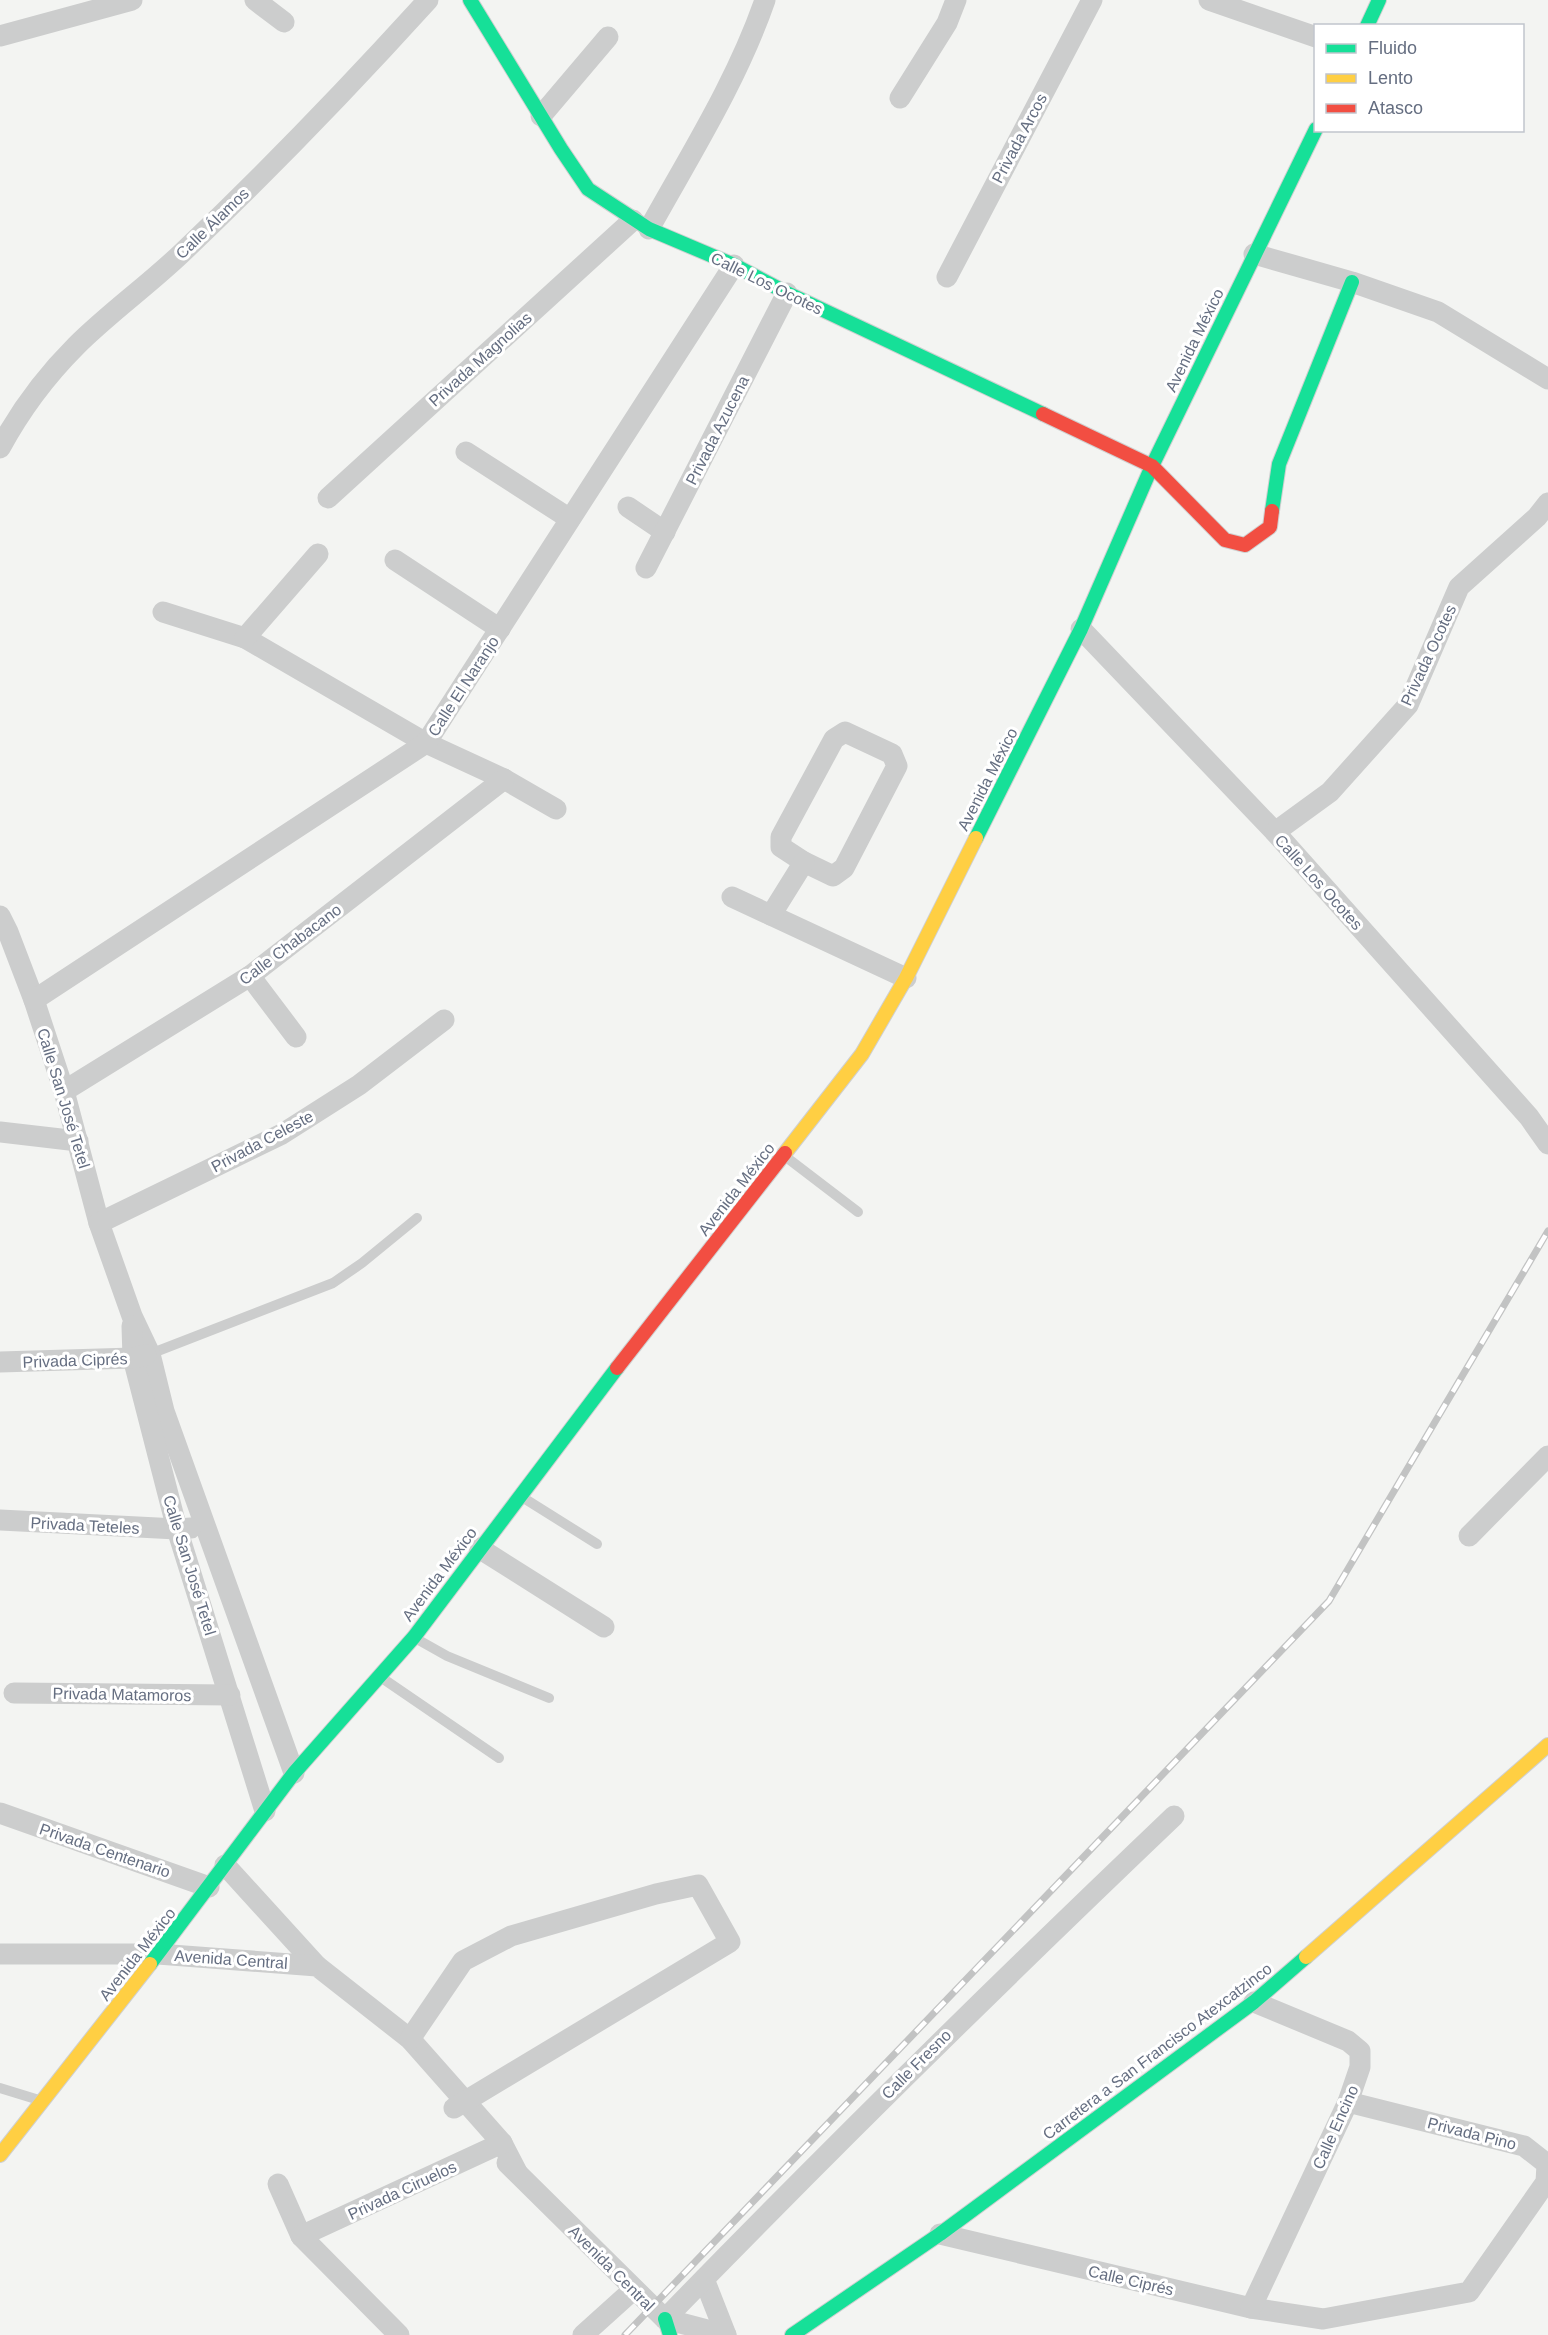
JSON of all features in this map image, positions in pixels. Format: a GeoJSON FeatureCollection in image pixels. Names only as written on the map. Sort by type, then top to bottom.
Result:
{"type":"FeatureCollection","features":[{"type":"Feature","properties":{"kind":"main road","name":"Calle Los Ocotes"},"geometry":{"type":"LineString","coordinates":[[470,0],[588,189],[641,225],[734,265],[787,293],[1152,466]]}},
{"type":"Feature","properties":{"kind":"main road"},"geometry":{"type":"LineString","coordinates":[[1367,24],[1379,0]]}},
{"type":"Feature","properties":{"kind":"main road","name":"Avenida México"},"geometry":{"type":"LineString","coordinates":[[0,2155],[6,2136],[42,2102],[158,1954],[294,1773],[414,1637],[479,1548],[862,1054],[906,978],[1081,629],[1152,466],[1315,132]]}},
{"type":"Feature","properties":{"kind":"main road"},"geometry":{"type":"LineString","coordinates":[[1152,466],[1225,540],[1245,545],[1270,527],[1279,464],[1352,282]]}},
{"type":"Feature","properties":{"kind":"main road","name":"Carretera a San Francisco Atexcatzinco"},"geometry":{"type":"LineString","coordinates":[[792,2335],[940,2234],[1254,2002],[1548,1745]]}},
{"type":"Feature","properties":{"kind":"street"},"geometry":{"type":"LineString","coordinates":[[0,36],[132,0]]}},
{"type":"Feature","properties":{"kind":"street"},"geometry":{"type":"LineString","coordinates":[[255,0],[284,22]]}},
{"type":"Feature","properties":{"kind":"street","name":"Calle Álamos"},"geometry":{"type":"LineString","coordinates":[[0,448],[12,426],[38,389],[75,346],[184,251],[360,76],[428,0]]}},
{"type":"Feature","properties":{"kind":"street","name":"Privada Magnolias"},"geometry":{"type":"LineString","coordinates":[[328,498],[641,225],[700,137],[753,33],[765,0]]}},
{"type":"Feature","properties":{"kind":"street"},"geometry":{"type":"LineString","coordinates":[[900,98],[947,23],[956,0]]}},
{"type":"Feature","properties":{"kind":"street","name":"Privada Arcos"},"geometry":{"type":"LineString","coordinates":[[947,277],[1092,0]]}},
{"type":"Feature","properties":{"kind":"street"},"geometry":{"type":"LineString","coordinates":[[1212,0],[1314,36]]}},
{"type":"Feature","properties":{"kind":"street"},"geometry":{"type":"LineString","coordinates":[[542,116],[608,37]]}},
{"type":"Feature","properties":{"kind":"street"},"geometry":{"type":"LineString","coordinates":[[1254,254],[1352,282],[1438,312],[1548,379]]}},
{"type":"Feature","properties":{"kind":"street","name":"Calle El Naranjo"},"geometry":{"type":"LineString","coordinates":[[34,1000],[426,743],[734,265]]}},
{"type":"Feature","properties":{"kind":"street","name":"Privada Azucena"},"geometry":{"type":"LineString","coordinates":[[646,568],[787,293]]}},
{"type":"Feature","properties":{"kind":"street"},"geometry":{"type":"LineString","coordinates":[[466,452],[570,519]]}},
{"type":"Feature","properties":{"kind":"street","name":"Privada Ocotes"},"geometry":{"type":"LineString","coordinates":[[1275,832],[1330,792],[1408,705],[1459,587],[1537,517],[1548,503]]}},
{"type":"Feature","properties":{"kind":"street"},"geometry":{"type":"LineString","coordinates":[[628,507],[665,532]]}},
{"type":"Feature","properties":{"kind":"street"},"geometry":{"type":"LineString","coordinates":[[245,638],[318,554]]}},
{"type":"Feature","properties":{"kind":"street"},"geometry":{"type":"LineString","coordinates":[[395,560],[500,629]]}},
{"type":"Feature","properties":{"kind":"street"},"geometry":{"type":"LineString","coordinates":[[163,612],[245,638],[426,743],[504,779],[556,809]]}},
{"type":"Feature","properties":{"kind":"street","name":"Calle Los Ocotes"},"geometry":{"type":"LineString","coordinates":[[1081,629],[1275,832],[1529,1117],[1548,1144]]}},
{"type":"Feature","properties":{"kind":"street"},"geometry":{"type":"LineString","coordinates":[[845,732],[892,754],[897,766],[844,868],[833,876],[804,862],[781,847],[781,837],[834,739],[845,732]]}},
{"type":"Feature","properties":{"kind":"street","name":"Calle Chabacano"},"geometry":{"type":"LineString","coordinates":[[64,1091],[250,976],[504,779]]}},
{"type":"Feature","properties":{"kind":"street"},"geometry":{"type":"LineString","coordinates":[[771,915],[804,862]]}},
{"type":"Feature","properties":{"kind":"street"},"geometry":{"type":"LineString","coordinates":[[732,897],[906,978]]}},
{"type":"Feature","properties":{"kind":"street","name":"Calle San José Tetel"},"geometry":{"type":"LineString","coordinates":[[3,927],[34,1000],[64,1091],[99,1223],[132,1316],[177,1529],[265,1810]]}},
{"type":"Feature","properties":{"kind":"street"},"geometry":{"type":"LineString","coordinates":[[250,976],[296,1037]]}},
{"type":"Feature","properties":{"kind":"street","name":"Privada Celeste"},"geometry":{"type":"LineString","coordinates":[[99,1223],[282,1134],[359,1085],[444,1020]]}},
{"type":"Feature","properties":{"kind":"street"},"geometry":{"type":"LineString","coordinates":[[0,1132],[78,1141]]}},
{"type":"Feature","properties":{"kind":"street","name":"Calle San José Tetel"},"geometry":{"type":"LineString","coordinates":[[141,1356],[164,1411],[294,1773]]}},
{"type":"Feature","properties":{"kind":"street","name":"Privada Ciprés"},"geometry":{"type":"LineString","coordinates":[[0,1362],[141,1356]]}},
{"type":"Feature","properties":{"kind":"street"},"geometry":{"type":"LineString","coordinates":[[1469,1536],[1548,1456]]}},
{"type":"Feature","properties":{"kind":"street","name":"Privada Teteles"},"geometry":{"type":"LineString","coordinates":[[0,1520],[177,1529],[206,1527]]}},
{"type":"Feature","properties":{"kind":"street"},"geometry":{"type":"LineString","coordinates":[[479,1548],[604,1627]]}},
{"type":"Feature","properties":{"kind":"street","name":"Privada Matamoros"},"geometry":{"type":"LineString","coordinates":[[14,1693],[230,1695]]}},
{"type":"Feature","properties":{"kind":"street","name":"Privada Centenario"},"geometry":{"type":"LineString","coordinates":[[0,1813],[209,1887]]}},
{"type":"Feature","properties":{"kind":"street","name":"Calle Fresno"},"geometry":{"type":"LineString","coordinates":[[667,2327],[704,2279],[965,2016],[1174,1816]]}},
{"type":"Feature","properties":{"kind":"street","name":"Avenida Central"},"geometry":{"type":"LineString","coordinates":[[225,1865],[318,1966],[410,2039],[517,2172],[667,2327],[726,2335],[704,2279]]}},
{"type":"Feature","properties":{"kind":"street"},"geometry":{"type":"LineString","coordinates":[[410,2039],[463,1961],[511,1936],[656,1894],[698,1885],[730,1942],[460,2104]]}},
{"type":"Feature","properties":{"kind":"street","name":"Avenida Central"},"geometry":{"type":"LineString","coordinates":[[0,1954],[158,1954],[318,1966]]}},
{"type":"Feature","properties":{"kind":"street","name":"Calle Encino"},"geometry":{"type":"LineString","coordinates":[[1251,2308],[1348,2102],[1360,2067],[1360,2051],[1348,2042],[1254,2002]]}},
{"type":"Feature","properties":{"kind":"street","name":"Avenida Central"},"geometry":{"type":"LineString","coordinates":[[372,2010],[400,2048],[460,2104]]}},
{"type":"Feature","properties":{"kind":"street","name":"Privada Pino"},"geometry":{"type":"LineString","coordinates":[[1348,2102],[1524,2145],[1548,2164],[1546,2182],[1469,2292]]}},
{"type":"Feature","properties":{"kind":"street","name":"Privada Ciruelos"},"geometry":{"type":"LineString","coordinates":[[301,2236],[496,2146]]}},
{"type":"Feature","properties":{"kind":"street"},"geometry":{"type":"LineString","coordinates":[[278,2184],[301,2236],[399,2335]]}},
{"type":"Feature","properties":{"kind":"street","name":"Calle Ciprés"},"geometry":{"type":"LineString","coordinates":[[940,2234],[1251,2308],[1323,2319],[1469,2292]]}},
{"type":"Feature","properties":{"kind":"street"},"geometry":{"type":"LineString","coordinates":[[583,2335],[633,2290]]}},
{"type":"Feature","properties":{"kind":"lane"},"geometry":{"type":"LineString","coordinates":[[783,1155],[858,1212]]}},
{"type":"Feature","properties":{"kind":"lane"},"geometry":{"type":"LineString","coordinates":[[141,1356],[333,1283],[362,1263],[417,1218]]}},
{"type":"Feature","properties":{"kind":"lane"},"geometry":{"type":"LineString","coordinates":[[520,1495],[597,1544]]}},
{"type":"Feature","properties":{"kind":"lane"},"geometry":{"type":"LineString","coordinates":[[414,1637],[447,1656],[549,1698]]}},
{"type":"Feature","properties":{"kind":"lane"},"geometry":{"type":"LineString","coordinates":[[379,1676],[499,1758]]}},
{"type":"Feature","properties":{"kind":"lane"},"geometry":{"type":"LineString","coordinates":[[0,2088],[42,2102]]}},
{"type":"Feature","properties":{"kind":"railway"},"geometry":{"type":"LineString","coordinates":[[625,2335],[1329,1601],[1548,1231]]}},
{"type":"Feature","properties":{"kind":"traffic: fast"},"geometry":{"type":"LineString","coordinates":[[470,0],[588,189],[649,229],[734,265],[787,293],[1043,414]]}},
{"type":"Feature","properties":{"kind":"traffic: fast"},"geometry":{"type":"LineString","coordinates":[[1368,24],[1379,0]]}},
{"type":"Feature","properties":{"kind":"traffic: fast"},"geometry":{"type":"LineString","coordinates":[[976,838],[1081,629],[1152,466],[1315,132]]}},
{"type":"Feature","properties":{"kind":"traffic: fast"},"geometry":{"type":"LineString","coordinates":[[1272,511],[1279,464],[1352,282]]}},
{"type":"Feature","properties":{"kind":"traffic: fast"},"geometry":{"type":"LineString","coordinates":[[150,1964],[294,1773],[414,1637],[617,1368]]}},
{"type":"Feature","properties":{"kind":"traffic: fast"},"geometry":{"type":"LineString","coordinates":[[792,2335],[940,2234],[1254,2002],[1306,1957]]}},
{"type":"Feature","properties":{"kind":"traffic: fast"},"geometry":{"type":"LineString","coordinates":[[665,2319],[670,2335]]}},
{"type":"Feature","properties":{"kind":"traffic: slow"},"geometry":{"type":"LineString","coordinates":[[785,1153],[862,1054],[906,978],[976,838]]}},
{"type":"Feature","properties":{"kind":"traffic: slow"},"geometry":{"type":"LineString","coordinates":[[1306,1957],[1548,1745]]}},
{"type":"Feature","properties":{"kind":"traffic: slow"},"geometry":{"type":"LineString","coordinates":[[0,2155],[150,1964]]}},
{"type":"Feature","properties":{"kind":"traffic: jam"},"geometry":{"type":"LineString","coordinates":[[1043,414],[1152,466],[1225,540],[1245,545],[1270,527],[1272,511]]}},
{"type":"Feature","properties":{"kind":"traffic: jam"},"geometry":{"type":"LineString","coordinates":[[617,1368],[785,1153]]}}]}
